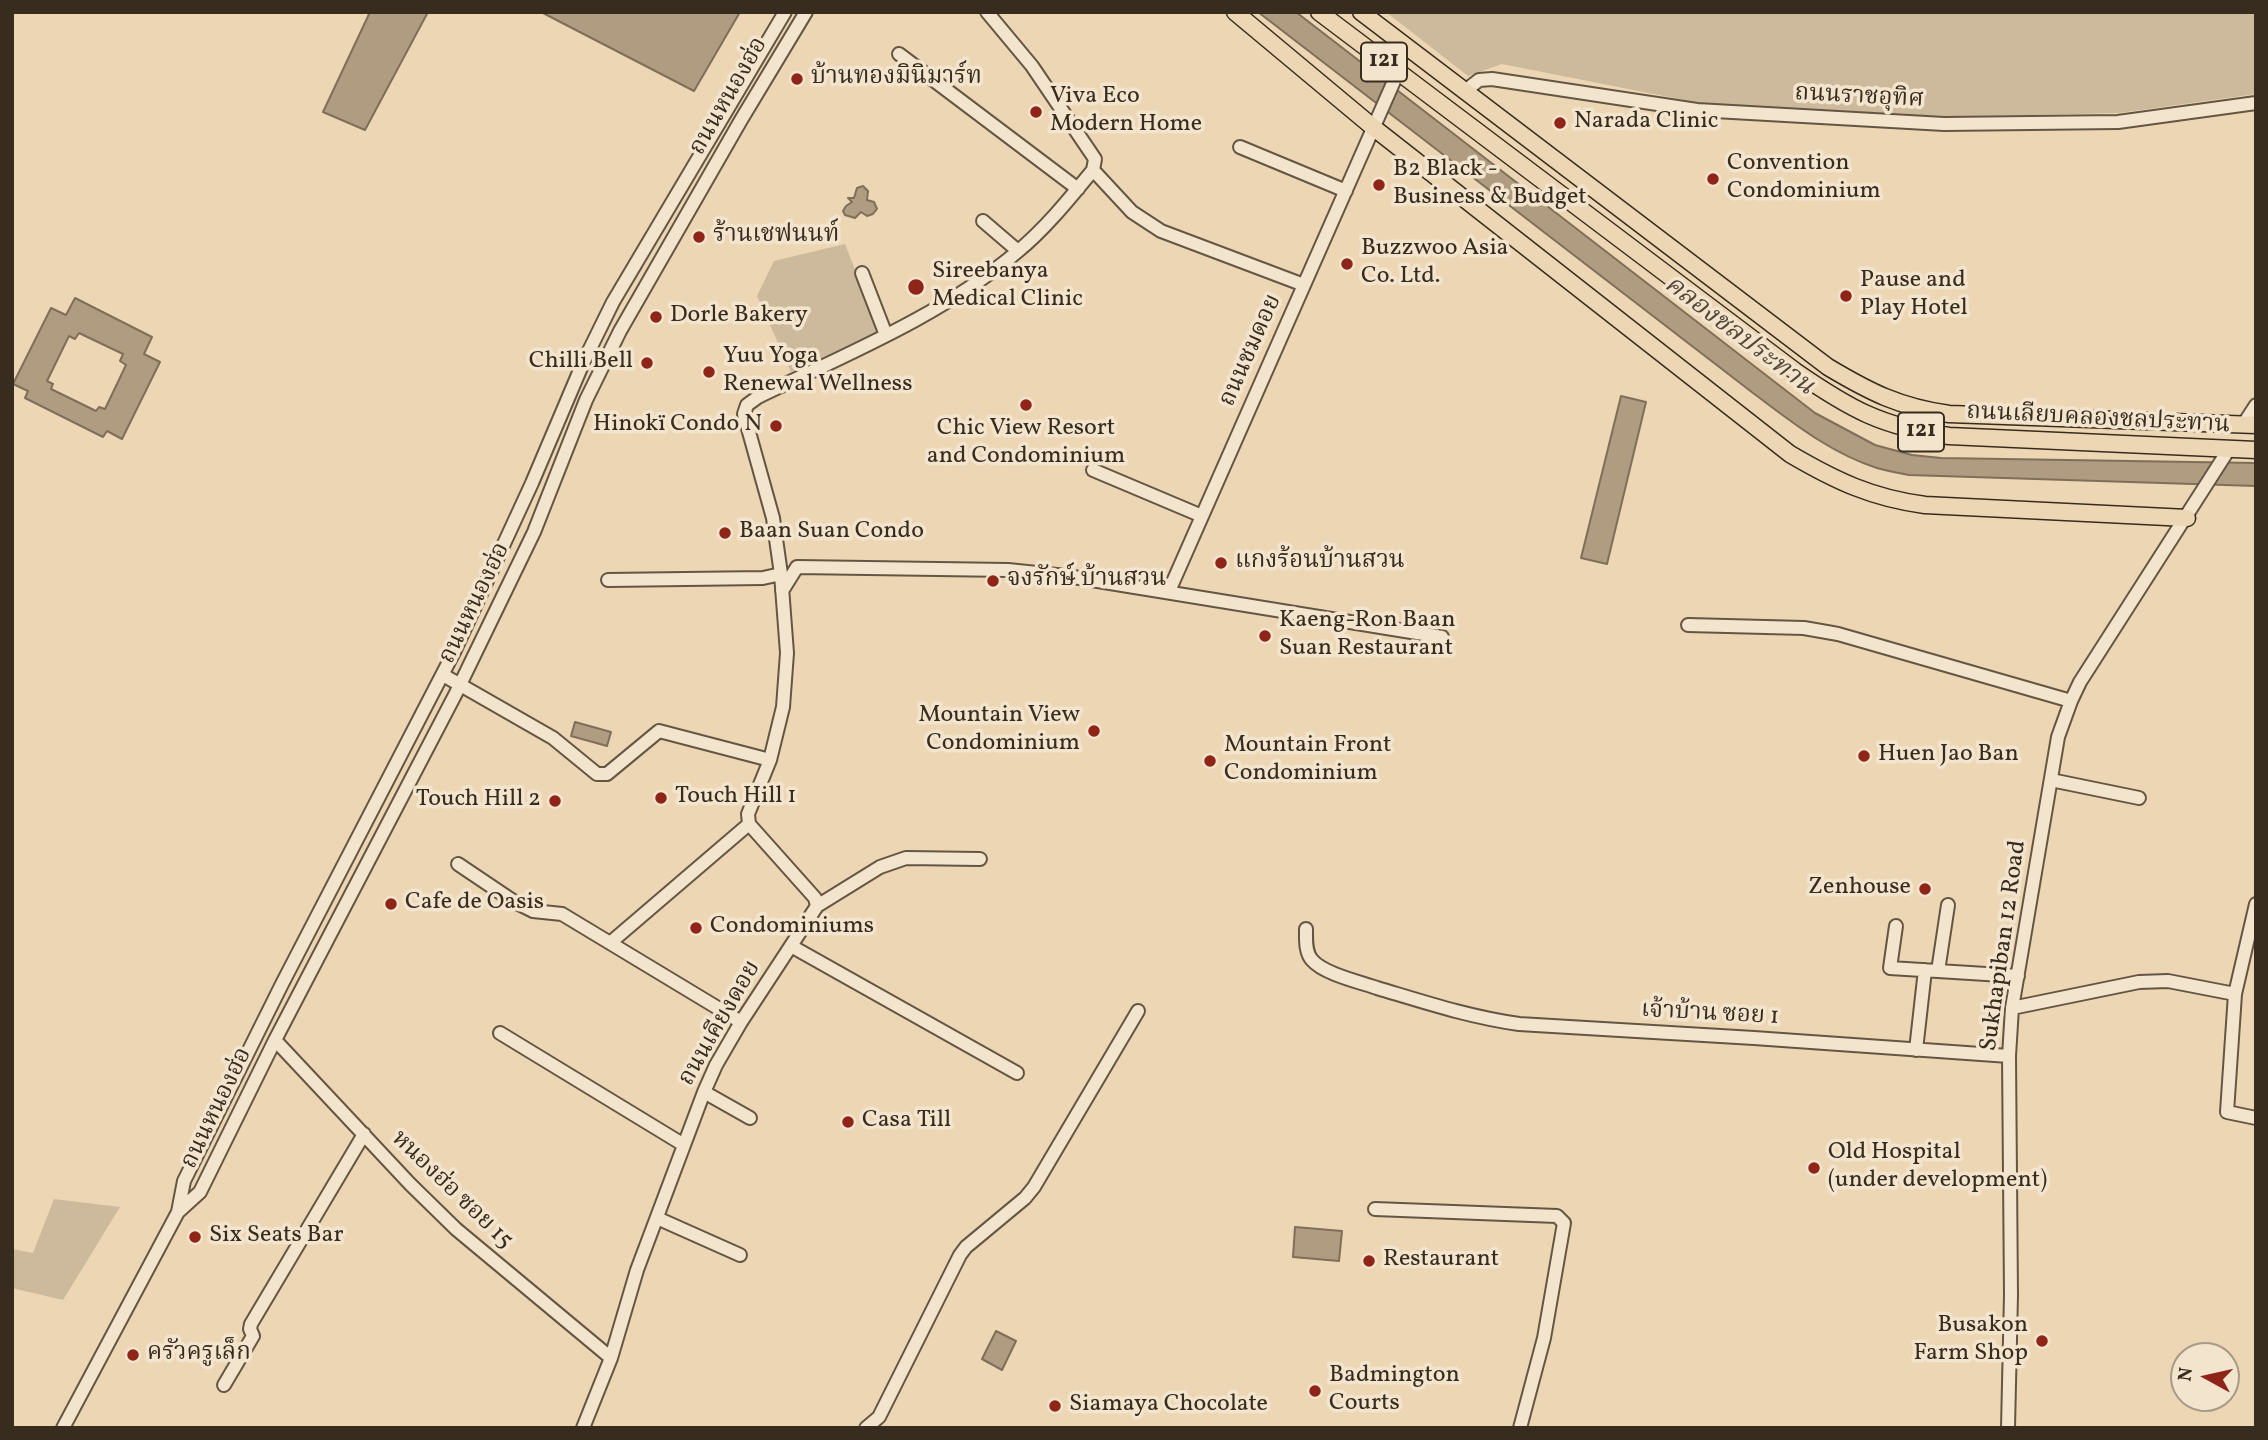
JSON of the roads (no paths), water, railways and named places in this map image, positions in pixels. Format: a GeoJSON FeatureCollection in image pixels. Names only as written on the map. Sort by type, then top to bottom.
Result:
{"type":"FeatureCollection","features":[{"type":"Feature","properties":{"kind":"main road"},"geometry":{"type":"LineString","coordinates":[[1235,12],[1374,128],[1790,454],[1828,476],[1876,495],[1925,505],[2189,513]]}},
{"type":"Feature","properties":{"kind":"main road","name":"ถนนเลียบคลองชลประทาน"},"geometry":{"type":"LineString","coordinates":[[1319,12],[1795,371],[1833,398],[1869,417],[1917,432],[1949,436],[2256,450]]}},
{"type":"Feature","properties":{"kind":"main road","name":"ถนนเลียบคลองชลประทาน"},"geometry":{"type":"LineString","coordinates":[[1361,12],[1828,367],[1866,390],[1919,410],[1949,414],[2250,425]]}},
{"type":"Feature","properties":{"kind":"main road"},"geometry":{"type":"LineString","coordinates":[[1450,111],[1465,91]]}},
{"type":"Feature","properties":{"kind":"main road"},"geometry":{"type":"LineString","coordinates":[[2191,446],[2214,444],[2226,435],[2220,427],[2194,423]]}},
{"type":"Feature","properties":{"kind":"street","name":"ถนนหนองฮ่อ"},"geometry":{"type":"LineString","coordinates":[[63,1428],[178,1212],[184,1181],[292,964],[443,675],[511,531],[583,363],[613,302],[785,12]]}},
{"type":"Feature","properties":{"kind":"street","name":"ถนนหนองฮ่อ"},"geometry":{"type":"LineString","coordinates":[[178,1212],[200,1192],[275,1040],[468,669],[534,532],[590,391],[630,312],[740,120],[806,12]]}},
{"type":"Feature","properties":{"kind":"street"},"geometry":{"type":"LineString","coordinates":[[980,859],[906,858],[880,867],[817,906],[815,898],[748,824],[748,814],[770,760],[786,684],[787,653],[774,518],[744,414],[747,405],[758,397],[929,313],[961,293],[1018,251],[1044,227],[1093,170],[1095,159],[1081,138],[1032,66],[987,12]]}},
{"type":"Feature","properties":{"kind":"street"},"geometry":{"type":"LineString","coordinates":[[899,54],[1078,189]]}},
{"type":"Feature","properties":{"kind":"street","name":"ถนนชมดอย"},"geometry":{"type":"LineString","coordinates":[[1169,591],[1398,72]]}},
{"type":"Feature","properties":{"kind":"street","name":"ถนนราชอุทิศ"},"geometry":{"type":"LineString","coordinates":[[1465,91],[1479,80],[1492,79],[1697,110],[1944,124],[2118,122],[2256,103]]}},
{"type":"Feature","properties":{"kind":"street"},"geometry":{"type":"LineString","coordinates":[[1240,147],[1346,191]]}},
{"type":"Feature","properties":{"kind":"street"},"geometry":{"type":"LineString","coordinates":[[1093,170],[1132,212],[1161,230],[1304,285]]}},
{"type":"Feature","properties":{"kind":"street"},"geometry":{"type":"LineString","coordinates":[[983,221],[1018,251]]}},
{"type":"Feature","properties":{"kind":"street"},"geometry":{"type":"LineString","coordinates":[[862,272],[886,335]]}},
{"type":"Feature","properties":{"kind":"street"},"geometry":{"type":"LineString","coordinates":[[613,302],[630,312]]}},
{"type":"Feature","properties":{"kind":"street"},"geometry":{"type":"LineString","coordinates":[[2250,425],[2256,405]]}},
{"type":"Feature","properties":{"kind":"street","name":"Sukhapiban 12 Road"},"geometry":{"type":"LineString","coordinates":[[2008,1428],[2011,1295],[2009,1056],[2012,1008],[2058,737],[2080,682],[2229,449]]}},
{"type":"Feature","properties":{"kind":"street"},"geometry":{"type":"LineString","coordinates":[[1093,470],[1202,516]]}},
{"type":"Feature","properties":{"kind":"street"},"geometry":{"type":"LineString","coordinates":[[781,593],[797,567],[1008,570],[1169,591],[1442,637]]}},
{"type":"Feature","properties":{"kind":"street"},"geometry":{"type":"LineString","coordinates":[[608,580],[763,578],[781,574]]}},
{"type":"Feature","properties":{"kind":"street"},"geometry":{"type":"LineString","coordinates":[[1688,625],[1804,628],[1838,634],[2071,701]]}},
{"type":"Feature","properties":{"kind":"street"},"geometry":{"type":"LineString","coordinates":[[450,660],[468,669]]}},
{"type":"Feature","properties":{"kind":"street"},"geometry":{"type":"LineString","coordinates":[[443,675],[553,738],[597,774],[607,774],[659,731],[770,760]]}},
{"type":"Feature","properties":{"kind":"street"},"geometry":{"type":"LineString","coordinates":[[2051,780],[2139,798]]}},
{"type":"Feature","properties":{"kind":"street"},"geometry":{"type":"LineString","coordinates":[[610,943],[748,824]]}},
{"type":"Feature","properties":{"kind":"street"},"geometry":{"type":"LineString","coordinates":[[458,864],[513,901],[533,911],[562,914],[741,1022]]}},
{"type":"Feature","properties":{"kind":"street"},"geometry":{"type":"LineString","coordinates":[[2256,904],[2235,994],[2227,1112],[2256,1118]]}},
{"type":"Feature","properties":{"kind":"street"},"geometry":{"type":"LineString","coordinates":[[1916,1049],[1948,905]]}},
{"type":"Feature","properties":{"kind":"street","name":"ถนนเคียงดอย"},"geometry":{"type":"LineString","coordinates":[[583,1428],[611,1358],[657,1218],[716,1065],[817,906]]}},
{"type":"Feature","properties":{"kind":"street"},"geometry":{"type":"LineString","coordinates":[[1896,926],[1890,968],[2018,976]]}},
{"type":"Feature","properties":{"kind":"street","name":"เจ้าบ้าน ซอย 1"},"geometry":{"type":"LineString","coordinates":[[1307,929],[1308,952],[1312,960],[1319,965],[1344,977],[1410,999],[1484,1019],[1519,1024],[2009,1056]]}},
{"type":"Feature","properties":{"kind":"street"},"geometry":{"type":"LineString","coordinates":[[791,946],[1017,1073]]}},
{"type":"Feature","properties":{"kind":"street"},"geometry":{"type":"LineString","coordinates":[[292,964],[310,973]]}},
{"type":"Feature","properties":{"kind":"street"},"geometry":{"type":"LineString","coordinates":[[2012,1008],[2139,982],[2168,981],[2235,994]]}},
{"type":"Feature","properties":{"kind":"street"},"geometry":{"type":"LineString","coordinates":[[866,1428],[879,1417],[960,1255],[1034,1187],[1138,1011]]}},
{"type":"Feature","properties":{"kind":"street"},"geometry":{"type":"LineString","coordinates":[[500,1034],[684,1145]]}},
{"type":"Feature","properties":{"kind":"street","name":"หนองฮ่อ ซอย 15"},"geometry":{"type":"LineString","coordinates":[[275,1040],[363,1135],[456,1229],[611,1358]]}},
{"type":"Feature","properties":{"kind":"street"},"geometry":{"type":"LineString","coordinates":[[704,1092],[750,1118]]}},
{"type":"Feature","properties":{"kind":"street"},"geometry":{"type":"LineString","coordinates":[[224,1385],[253,1336],[251,1324],[363,1135]]}},
{"type":"Feature","properties":{"kind":"street"},"geometry":{"type":"LineString","coordinates":[[1375,1209],[1557,1216],[1564,1223],[1544,1338],[1520,1428]]}},
{"type":"Feature","properties":{"kind":"street"},"geometry":{"type":"LineString","coordinates":[[657,1218],[740,1255]]}},
{"type":"Feature","properties":{"kind":"place","name":"บ้านทองมินิมาร์ท"},"geometry":{"type":"Point","coordinates":[797,79]}},
{"type":"Feature","properties":{"kind":"place","name":"Viva Eco Modern Home"},"geometry":{"type":"Point","coordinates":[1036,112]}},
{"type":"Feature","properties":{"kind":"place","name":"Narada Clinic"},"geometry":{"type":"Point","coordinates":[1560,123]}},
{"type":"Feature","properties":{"kind":"place","name":"Convention Condominium"},"geometry":{"type":"Point","coordinates":[1713,179]}},
{"type":"Feature","properties":{"kind":"place","name":"B2 Black - Business & Budget"},"geometry":{"type":"Point","coordinates":[1379,185]}},
{"type":"Feature","properties":{"kind":"place","name":"ร้านเชฟนนท์"},"geometry":{"type":"Point","coordinates":[699,237]}},
{"type":"Feature","properties":{"kind":"place","name":"Buzzwoo Asia Co. Ltd."},"geometry":{"type":"Point","coordinates":[1347,264]}},
{"type":"Feature","properties":{"kind":"place","name":"Sireebanya Medical Clinic"},"geometry":{"type":"Point","coordinates":[916,287]}},
{"type":"Feature","properties":{"kind":"place","name":"Pause and Play Hotel"},"geometry":{"type":"Point","coordinates":[1846,296]}},
{"type":"Feature","properties":{"kind":"place","name":"Dorle Bakery"},"geometry":{"type":"Point","coordinates":[656,317]}},
{"type":"Feature","properties":{"kind":"place","name":"Chilli Bell"},"geometry":{"type":"Point","coordinates":[647,363]}},
{"type":"Feature","properties":{"kind":"place","name":"Yuu Yoga Renewal Wellness"},"geometry":{"type":"Point","coordinates":[709,372]}},
{"type":"Feature","properties":{"kind":"place","name":"Chic View Resort and Condominium"},"geometry":{"type":"Point","coordinates":[1026,405]}},
{"type":"Feature","properties":{"kind":"place","name":"Hinokï Condo N"},"geometry":{"type":"Point","coordinates":[776,426]}},
{"type":"Feature","properties":{"kind":"place","name":"Baan Suan Condo"},"geometry":{"type":"Point","coordinates":[725,533]}},
{"type":"Feature","properties":{"kind":"place","name":"แกงร้อนบ้านสวน"},"geometry":{"type":"Point","coordinates":[1221,563]}},
{"type":"Feature","properties":{"kind":"place","name":"จงรักษ์ บ้านสวน"},"geometry":{"type":"Point","coordinates":[993,581]}},
{"type":"Feature","properties":{"kind":"place","name":"Kaeng-Ron Baan Suan Restaurant"},"geometry":{"type":"Point","coordinates":[1265,636]}},
{"type":"Feature","properties":{"kind":"place","name":"Mountain View Condominium"},"geometry":{"type":"Point","coordinates":[1094,731]}},
{"type":"Feature","properties":{"kind":"place","name":"Huen Jao Ban"},"geometry":{"type":"Point","coordinates":[1864,756]}},
{"type":"Feature","properties":{"kind":"place","name":"Mountain Front Condominium"},"geometry":{"type":"Point","coordinates":[1210,761]}},
{"type":"Feature","properties":{"kind":"place","name":"Touch Hill 1"},"geometry":{"type":"Point","coordinates":[661,798]}},
{"type":"Feature","properties":{"kind":"place","name":"Touch Hill 2"},"geometry":{"type":"Point","coordinates":[555,801]}},
{"type":"Feature","properties":{"kind":"place","name":"Zenhouse"},"geometry":{"type":"Point","coordinates":[1925,889]}},
{"type":"Feature","properties":{"kind":"place","name":"Cafe de Oasis"},"geometry":{"type":"Point","coordinates":[391,904]}},
{"type":"Feature","properties":{"kind":"place","name":"Condominiums"},"geometry":{"type":"Point","coordinates":[696,928]}},
{"type":"Feature","properties":{"kind":"place","name":"Casa Till"},"geometry":{"type":"Point","coordinates":[848,1122]}},
{"type":"Feature","properties":{"kind":"place","name":"Old Hospital (under development)"},"geometry":{"type":"Point","coordinates":[1814,1168]}},
{"type":"Feature","properties":{"kind":"place","name":"Six Seats Bar"},"geometry":{"type":"Point","coordinates":[195,1237]}},
{"type":"Feature","properties":{"kind":"place","name":"Restaurant"},"geometry":{"type":"Point","coordinates":[1369,1261]}},
{"type":"Feature","properties":{"kind":"place","name":"Busakon Farm Shop"},"geometry":{"type":"Point","coordinates":[2042,1341]}},
{"type":"Feature","properties":{"kind":"place","name":"ครัวครูเล็ก"},"geometry":{"type":"Point","coordinates":[133,1355]}},
{"type":"Feature","properties":{"kind":"place","name":"Badmington Courts"},"geometry":{"type":"Point","coordinates":[1315,1391]}},
{"type":"Feature","properties":{"kind":"place","name":"Siamaya Chocolate"},"geometry":{"type":"Point","coordinates":[1055,1406]}},
{"type":"Feature","properties":{"kind":"water label","name":"คลองชลประทาน"},"geometry":{"type":"Point","coordinates":[1738,337]}}]}
